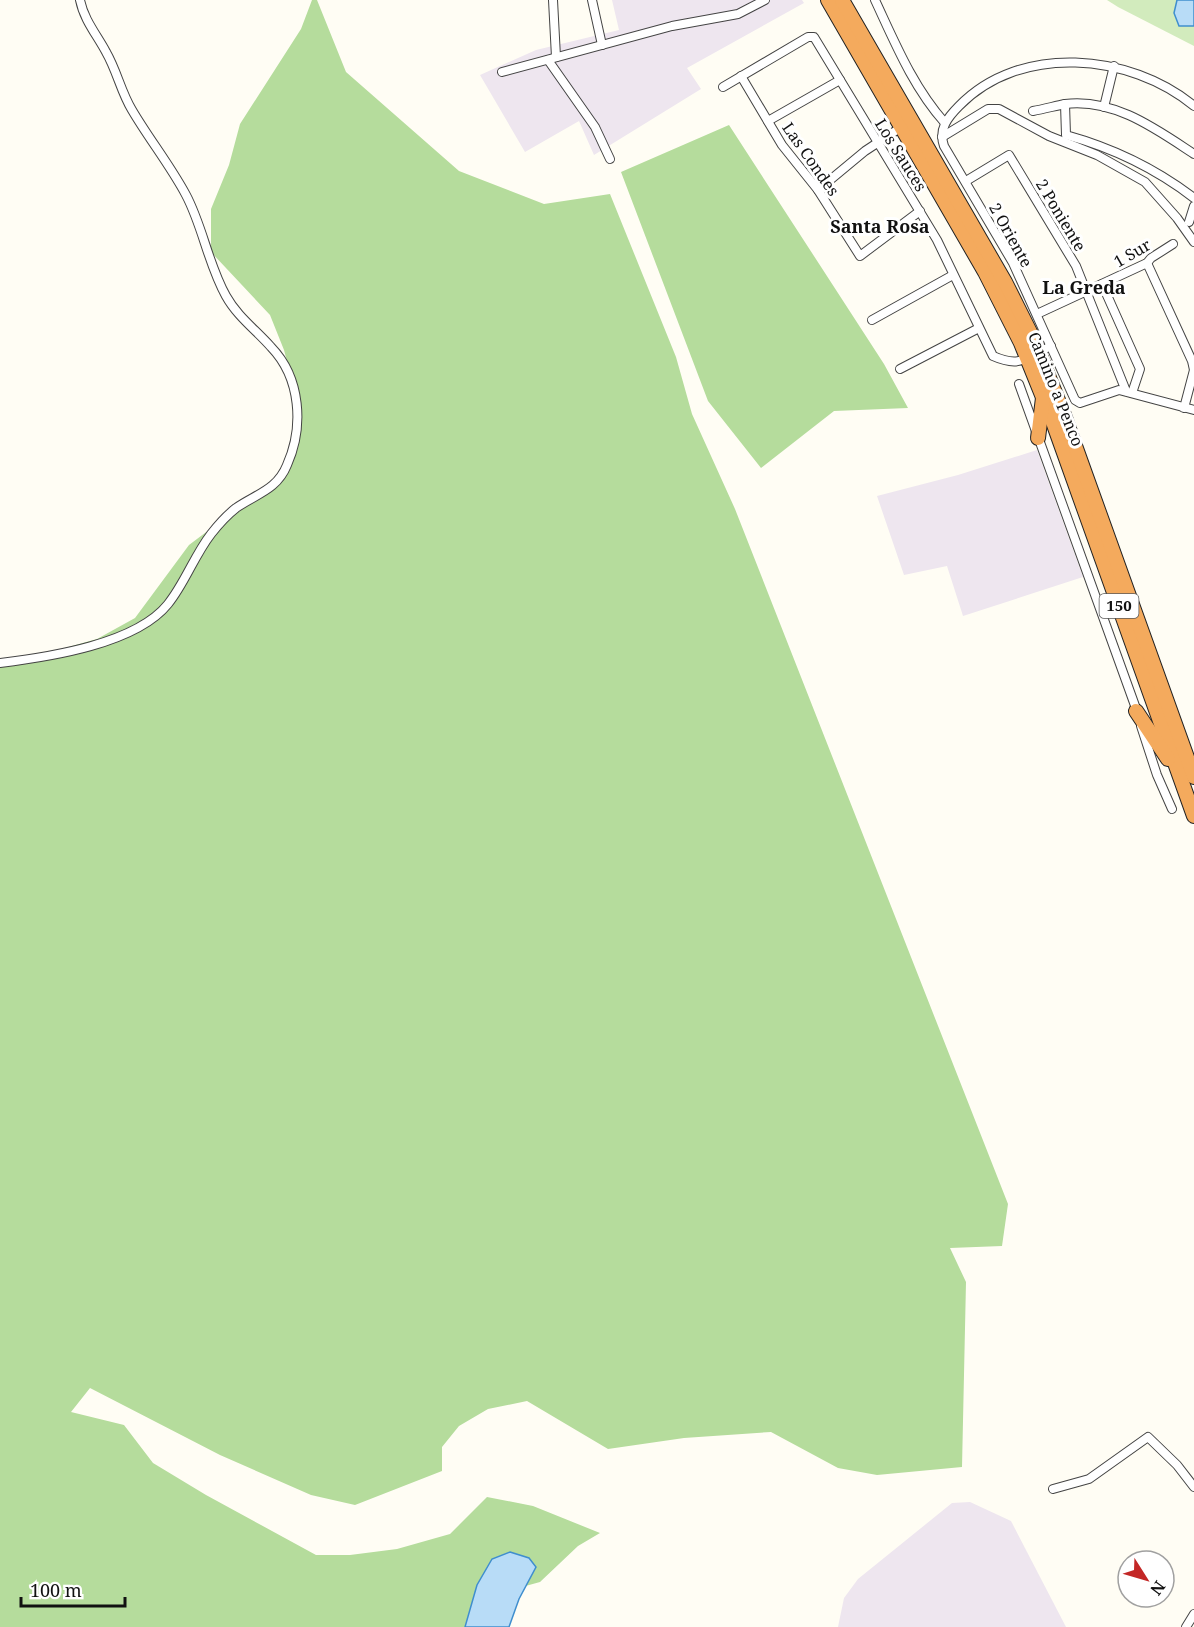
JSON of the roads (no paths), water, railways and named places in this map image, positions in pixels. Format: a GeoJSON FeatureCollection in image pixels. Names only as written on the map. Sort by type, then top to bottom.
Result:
{"type":"FeatureCollection","features":[{"type":"Feature","properties":{"kind":"highway","name":"Camino a Penco"},"geometry":{"type":"LineString","coordinates":[[828,0],[1005,282],[1039,352],[1068,425],[1187,777],[1194,816]]}},
{"type":"Feature","properties":{"kind":"highway","name":"Camino a Penco"},"geometry":{"type":"LineString","coordinates":[[842,0],[907,124]]}},
{"type":"Feature","properties":{"kind":"highway","name":"Camino a Penco"},"geometry":{"type":"LineString","coordinates":[[1039,352],[1043,396],[1187,777]]}},
{"type":"Feature","properties":{"kind":"highway"},"geometry":{"type":"LineString","coordinates":[[1038,438],[1043,396]]}},
{"type":"Feature","properties":{"kind":"highway"},"geometry":{"type":"LineString","coordinates":[[1136,711],[1187,777]]}},
{"type":"Feature","properties":{"kind":"street"},"geometry":{"type":"LineString","coordinates":[[0,663],[74,650],[134,629],[153,618],[169,603],[201,548],[226,517],[277,482],[290,459],[296,434],[297,404],[290,373],[279,356],[234,309],[224,294],[192,207],[128,102],[108,55],[86,19],[80,0]]}},
{"type":"Feature","properties":{"kind":"street"},"geometry":{"type":"LineString","coordinates":[[553,0],[552,58],[595,127],[610,159]]}},
{"type":"Feature","properties":{"kind":"street"},"geometry":{"type":"LineString","coordinates":[[592,0],[602,45]]}},
{"type":"Feature","properties":{"kind":"street"},"geometry":{"type":"LineString","coordinates":[[502,72],[672,26],[741,13],[765,0]]}},
{"type":"Feature","properties":{"kind":"street"},"geometry":{"type":"LineString","coordinates":[[875,0],[916,84],[945,123]]}},
{"type":"Feature","properties":{"kind":"street","name":"Los Sauces"},"geometry":{"type":"LineString","coordinates":[[741,76],[808,37],[812,36],[816,39],[920,211],[993,357],[1012,363],[1039,352]]}},
{"type":"Feature","properties":{"kind":"street"},"geometry":{"type":"LineString","coordinates":[[942,138],[945,123],[972,94],[990,82],[1011,73],[1047,64],[1068,62],[1114,66],[1156,81],[1194,106]]}},
{"type":"Feature","properties":{"kind":"street"},"geometry":{"type":"LineString","coordinates":[[1104,106],[1114,66]]}},
{"type":"Feature","properties":{"kind":"street"},"geometry":{"type":"LineString","coordinates":[[723,87],[741,76]]}},
{"type":"Feature","properties":{"kind":"street","name":"Las Condes"},"geometry":{"type":"LineString","coordinates":[[741,76],[782,145],[818,190],[860,256],[920,211]]}},
{"type":"Feature","properties":{"kind":"street"},"geometry":{"type":"LineString","coordinates":[[768,121],[840,80]]}},
{"type":"Feature","properties":{"kind":"street"},"geometry":{"type":"LineString","coordinates":[[1065,104],[1066,135],[1129,157],[1157,172],[1194,198]]}},
{"type":"Feature","properties":{"kind":"street"},"geometry":{"type":"LineString","coordinates":[[1033,111],[1065,104],[1104,106],[1137,119],[1194,154]]}},
{"type":"Feature","properties":{"kind":"street"},"geometry":{"type":"LineString","coordinates":[[942,138],[987,109],[999,109],[1049,136],[1097,155],[1144,182],[1177,218],[1194,242]]}},
{"type":"Feature","properties":{"kind":"street"},"geometry":{"type":"LineString","coordinates":[[818,190],[877,142],[907,124]]}},
{"type":"Feature","properties":{"kind":"street","name":"2 Oriente"},"geometry":{"type":"LineString","coordinates":[[942,138],[946,150],[1012,263],[1037,314],[1039,352],[1077,402],[1119,390],[1129,392]]}},
{"type":"Feature","properties":{"kind":"street","name":"2 Poniente"},"geometry":{"type":"LineString","coordinates":[[966,181],[1009,155],[1076,266],[1129,392]]}},
{"type":"Feature","properties":{"kind":"street"},"geometry":{"type":"LineString","coordinates":[[1189,222],[1194,206]]}},
{"type":"Feature","properties":{"kind":"street","name":"1 Sur"},"geometry":{"type":"LineString","coordinates":[[1037,314],[1147,263],[1173,244]]}},
{"type":"Feature","properties":{"kind":"street"},"geometry":{"type":"LineString","coordinates":[[1147,263],[1192,361],[1194,370],[1184,408]]}},
{"type":"Feature","properties":{"kind":"street"},"geometry":{"type":"LineString","coordinates":[[872,320],[953,274]]}},
{"type":"Feature","properties":{"kind":"street"},"geometry":{"type":"LineString","coordinates":[[1102,284],[1140,369],[1129,392],[1194,410]]}},
{"type":"Feature","properties":{"kind":"street"},"geometry":{"type":"LineString","coordinates":[[900,369],[979,328]]}},
{"type":"Feature","properties":{"kind":"street"},"geometry":{"type":"LineString","coordinates":[[1019,384],[1046,454],[1136,711],[1156,775],[1172,809]]}},
{"type":"Feature","properties":{"kind":"street"},"geometry":{"type":"LineString","coordinates":[[1053,1489],[1089,1479],[1148,1437],[1177,1465],[1194,1487]]}},
{"type":"Feature","properties":{"kind":"street"},"geometry":{"type":"LineString","coordinates":[[1186,1627],[1194,1614]]}},
{"type":"Feature","properties":{"kind":"water"},"geometry":{"type":"Polygon","coordinates":[[[1177,0],[1194,0],[1194,26],[1179,26],[1174,13],[1177,0]]]}},
{"type":"Feature","properties":{"kind":"water"},"geometry":{"type":"Polygon","coordinates":[[[510,1552],[529,1558],[536,1567],[519,1599],[509,1627],[465,1627],[477,1585],[492,1559],[510,1552]]]}},
{"type":"Feature","properties":{"kind":"district","name":"Santa Rosa"},"geometry":{"type":"Point","coordinates":[880,227]}},
{"type":"Feature","properties":{"kind":"district","name":"La Greda"},"geometry":{"type":"Point","coordinates":[1084,288]}}]}
